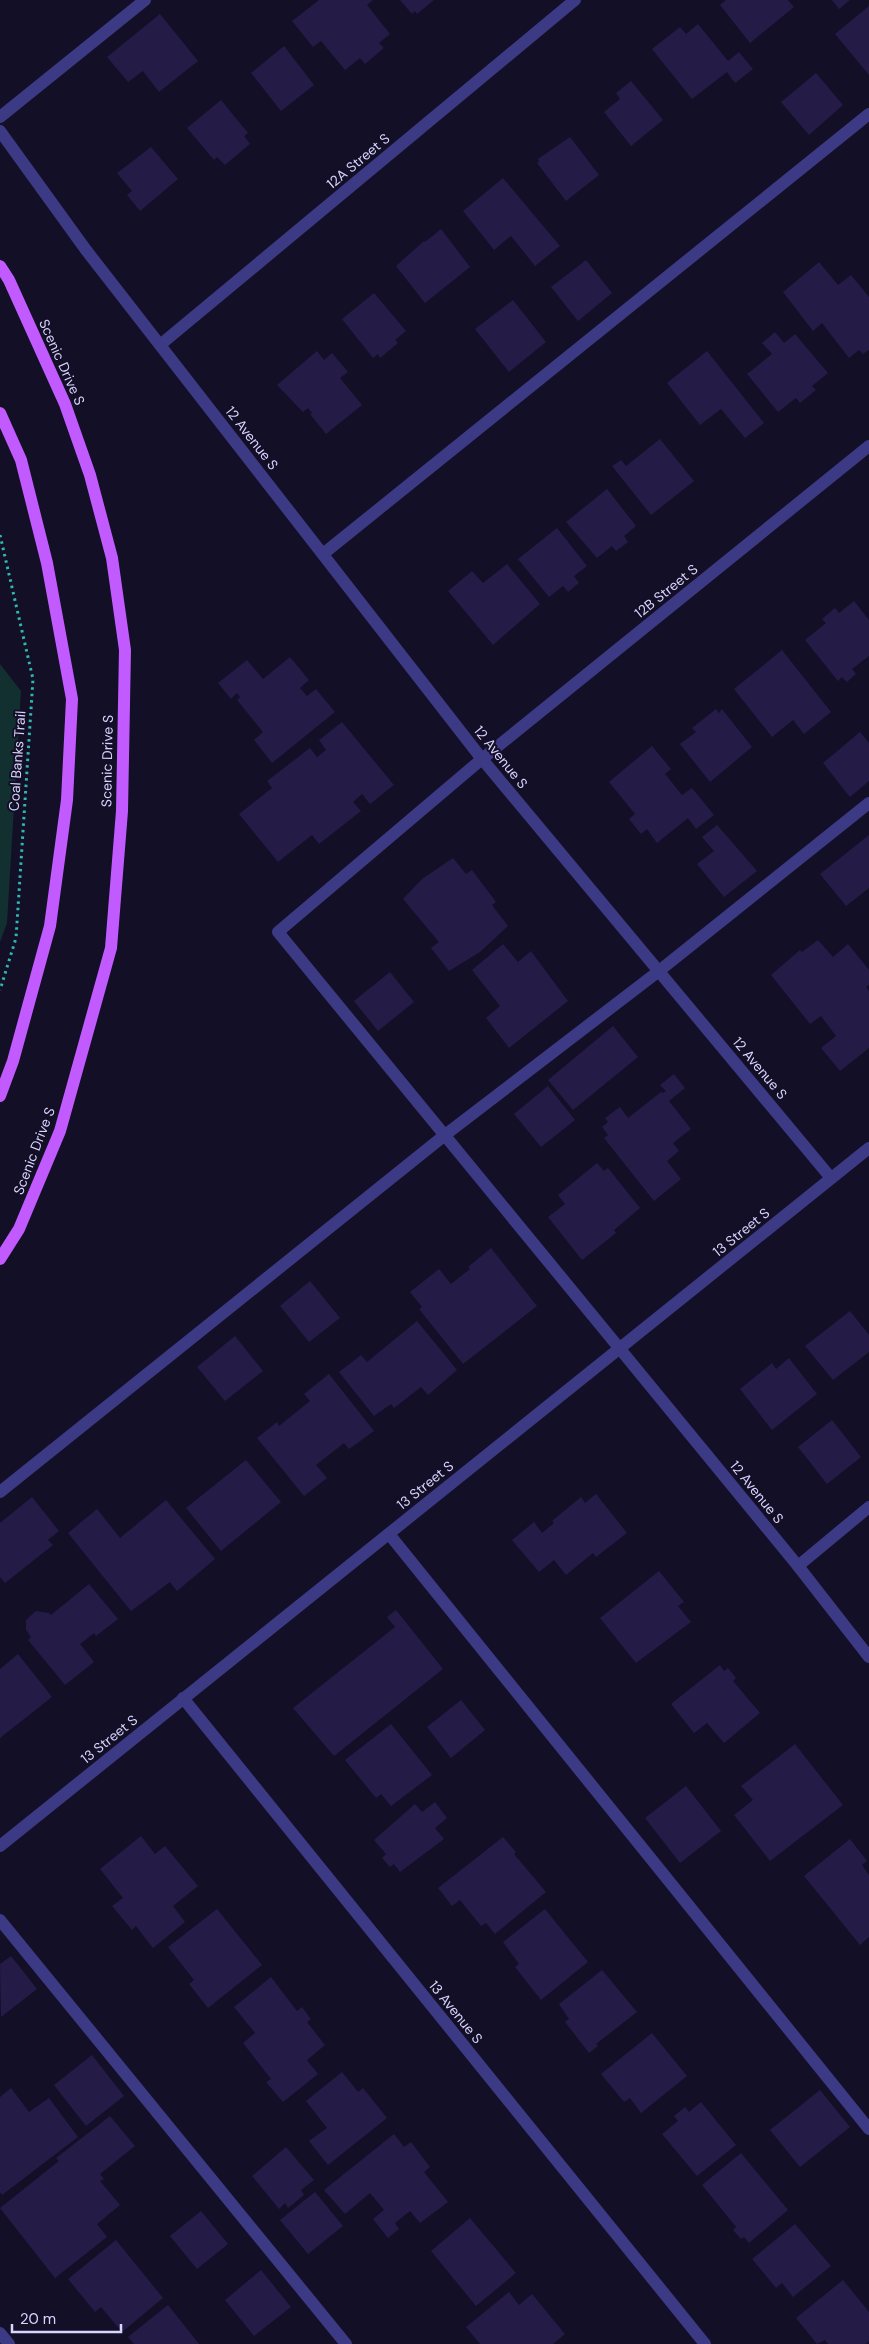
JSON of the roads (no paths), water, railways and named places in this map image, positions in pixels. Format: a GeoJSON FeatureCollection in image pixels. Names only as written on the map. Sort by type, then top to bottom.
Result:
{"type":"FeatureCollection","features":[{"type":"Feature","properties":{"kind":"main road","name":"Scenic Drive S"},"geometry":{"type":"LineString","coordinates":[[0,266],[9,280],[65,404],[90,474],[112,558],[125,650],[122,811],[111,948],[60,1131],[19,1229],[0,1259]]}},
{"type":"Feature","properties":{"kind":"main road"},"geometry":{"type":"LineString","coordinates":[[0,413],[21,460],[47,563],[72,699],[67,800],[50,926],[13,1061],[0,1096]]}},
{"type":"Feature","properties":{"kind":"street"},"geometry":{"type":"LineString","coordinates":[[0,117],[145,0]]}},
{"type":"Feature","properties":{"kind":"street","name":"12A Street S"},"geometry":{"type":"LineString","coordinates":[[160,345],[575,0]]}},
{"type":"Feature","properties":{"kind":"street"},"geometry":{"type":"LineString","coordinates":[[323,554],[869,114]]}},
{"type":"Feature","properties":{"kind":"street"},"geometry":{"type":"LineString","coordinates":[[0,130],[86,250],[160,345]]}},
{"type":"Feature","properties":{"kind":"street","name":"12 Avenue S"},"geometry":{"type":"LineString","coordinates":[[160,345],[482,759],[832,1178]]}},
{"type":"Feature","properties":{"kind":"street","name":"12B Street S"},"geometry":{"type":"LineString","coordinates":[[445,1135],[278,932],[482,759],[869,446]]}},
{"type":"Feature","properties":{"kind":"street"},"geometry":{"type":"LineString","coordinates":[[0,1492],[445,1135],[658,971],[869,803]]}},
{"type":"Feature","properties":{"kind":"street","name":"12 Avenue S"},"geometry":{"type":"LineString","coordinates":[[445,1135],[798,1566],[869,1657]]}},
{"type":"Feature","properties":{"kind":"street","name":"13 Street S"},"geometry":{"type":"LineString","coordinates":[[0,1846],[869,1148]]}},
{"type":"Feature","properties":{"kind":"street"},"geometry":{"type":"LineString","coordinates":[[798,1566],[869,1507]]}},
{"type":"Feature","properties":{"kind":"street"},"geometry":{"type":"LineString","coordinates":[[389,1534],[869,2129]]}},
{"type":"Feature","properties":{"kind":"street","name":"13 Avenue S"},"geometry":{"type":"LineString","coordinates":[[184,1698],[705,2344]]}},
{"type":"Feature","properties":{"kind":"street"},"geometry":{"type":"LineString","coordinates":[[0,1920],[346,2344]]}},
{"type":"Feature","properties":{"kind":"street"},"geometry":{"type":"LineString","coordinates":[[0,2333],[9,2344]]}}]}
